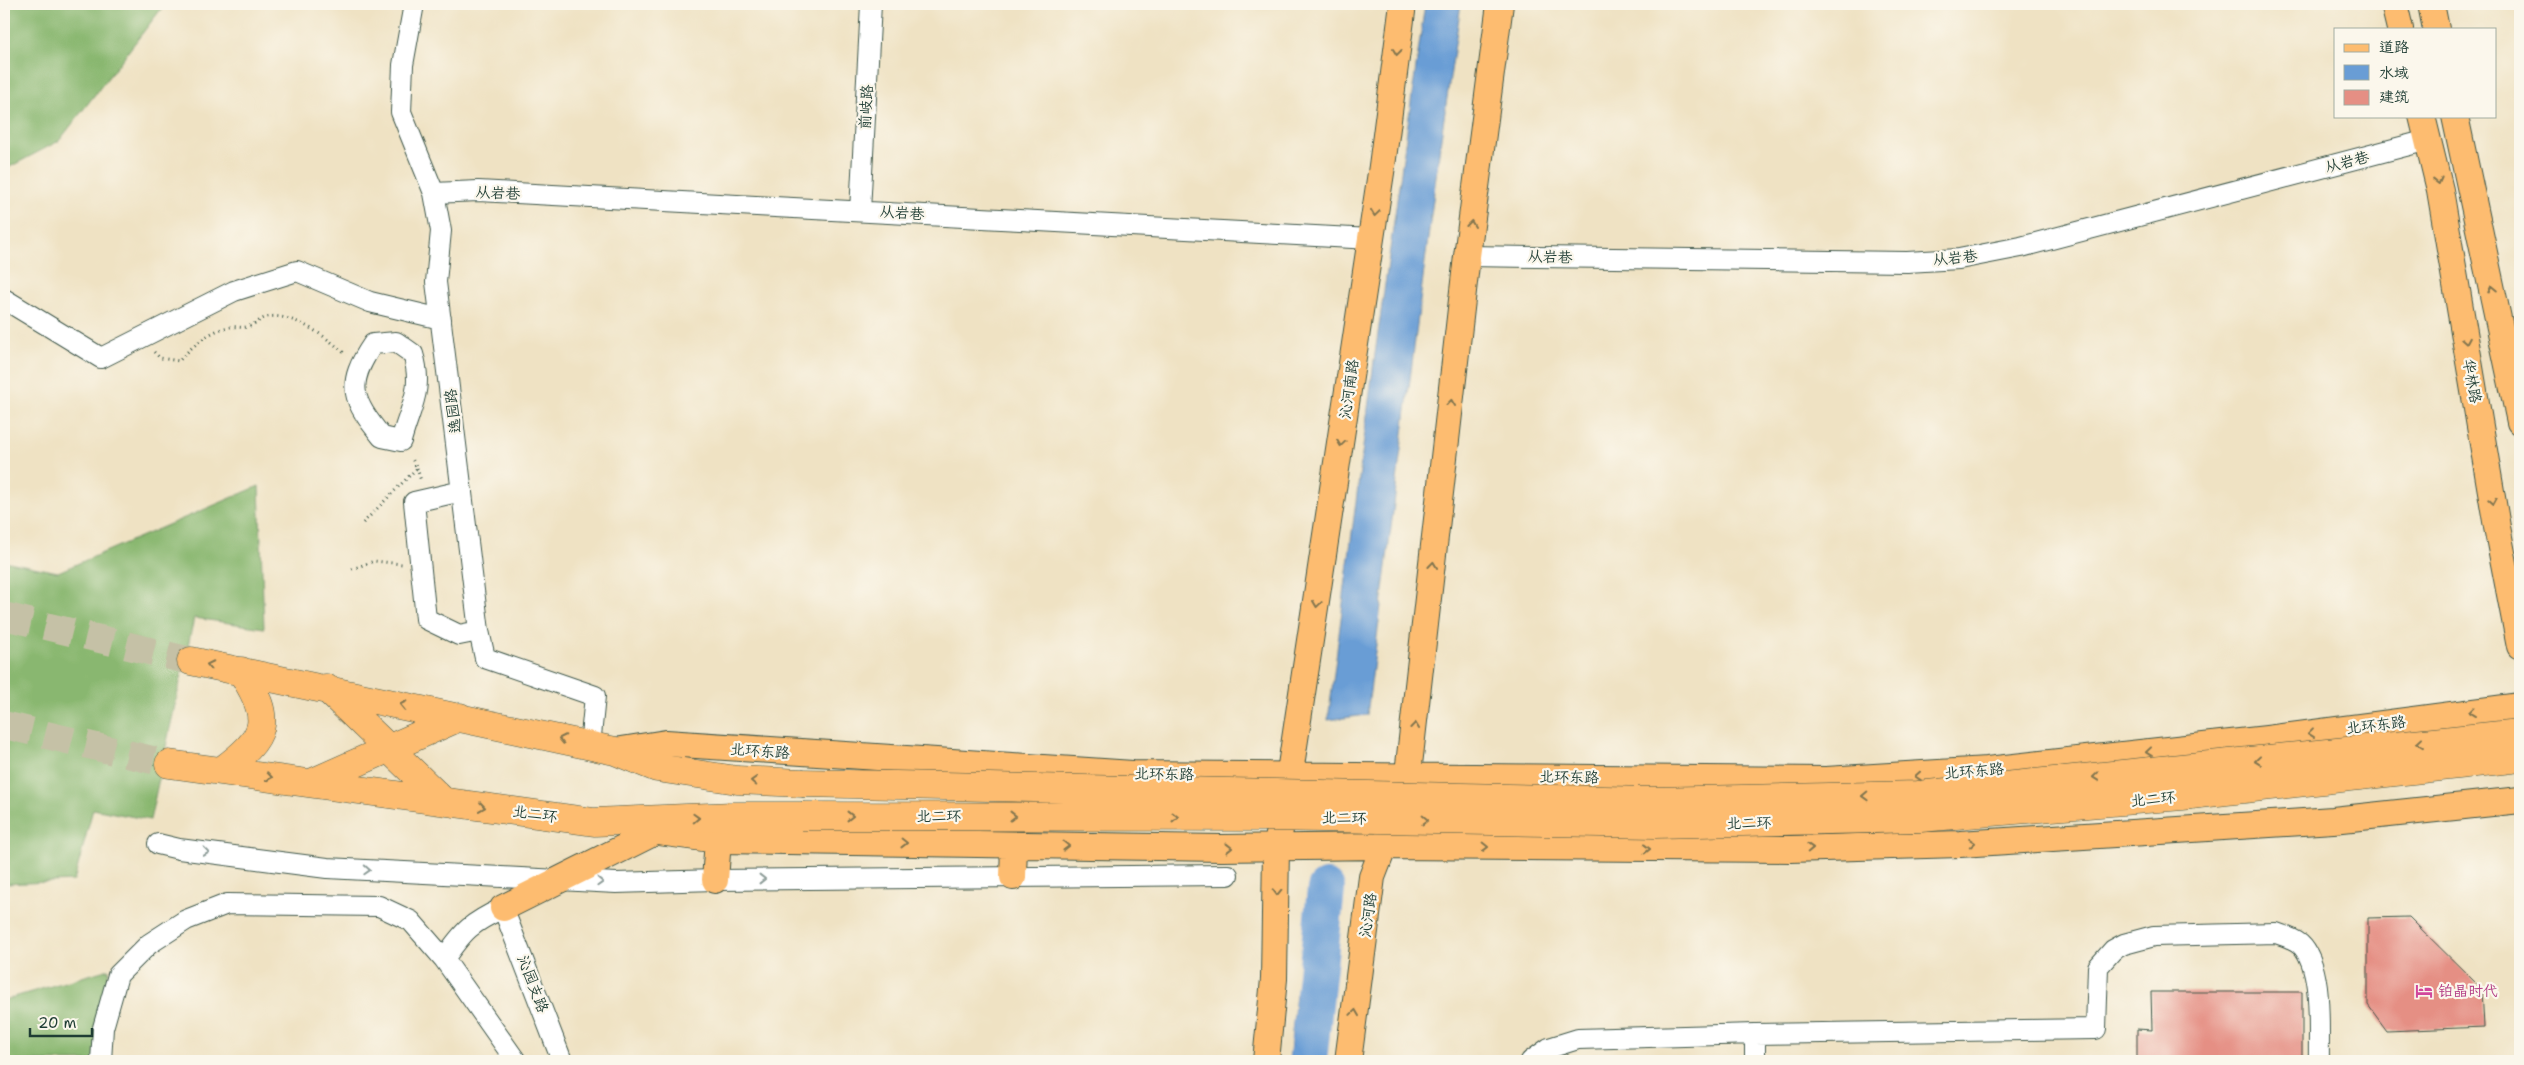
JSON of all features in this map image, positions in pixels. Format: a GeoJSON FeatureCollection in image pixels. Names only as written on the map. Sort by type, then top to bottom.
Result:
{"type":"FeatureCollection","features":[{"type":"Feature","properties":{"kind":"highway","name":"北二环"},"geometry":{"type":"LineString","coordinates":[[191,661],[603,748],[657,768],[737,780],[802,783],[1634,801],[1841,797],[1927,794],[2520,733]]}},
{"type":"Feature","properties":{"kind":"highway"},"geometry":{"type":"LineString","coordinates":[[221,771],[244,754],[259,736],[263,716],[257,695],[241,671]]}},
{"type":"Feature","properties":{"kind":"highway"},"geometry":{"type":"LineString","coordinates":[[326,688],[443,801]]}},
{"type":"Feature","properties":{"kind":"highway"},"geometry":{"type":"LineString","coordinates":[[311,783],[460,717]]}},
{"type":"Feature","properties":{"kind":"highway","name":"北二环"},"geometry":{"type":"LineString","coordinates":[[169,764],[594,822],[802,816],[1268,817],[1655,824],[1900,819],[2014,812],[2182,796],[2520,758]]}},
{"type":"Feature","properties":{"kind":"main road","name":"沁河南路"},"geometry":{"type":"LineString","coordinates":[[1291,774],[1371,238],[1403,4]]}},
{"type":"Feature","properties":{"kind":"main road"},"geometry":{"type":"LineString","coordinates":[[1410,775],[1467,256],[1500,4]]}},
{"type":"Feature","properties":{"kind":"main road"},"geometry":{"type":"LineString","coordinates":[[2394,4],[2400,28]]}},
{"type":"Feature","properties":{"kind":"main road"},"geometry":{"type":"LineString","coordinates":[[2431,4],[2436,28]]}},
{"type":"Feature","properties":{"kind":"main road"},"geometry":{"type":"LineString","coordinates":[[2455,118],[2520,422]]}},
{"type":"Feature","properties":{"kind":"main road","name":"华林路"},"geometry":{"type":"LineString","coordinates":[[2425,128],[2440,190],[2497,527],[2520,646]]}},
{"type":"Feature","properties":{"kind":"main road","name":"北环东路"},"geometry":{"type":"LineString","coordinates":[[603,748],[666,743],[1133,774],[1826,780],[1988,770],[2266,739],[2520,706]]}},
{"type":"Feature","properties":{"kind":"main road"},"geometry":{"type":"LineString","coordinates":[[1266,1061],[1274,979],[1276,848],[1291,774]]}},
{"type":"Feature","properties":{"kind":"main road","name":"沁河路"},"geometry":{"type":"LineString","coordinates":[[1348,1061],[1372,878],[1384,846],[1404,805],[1410,775]]}},
{"type":"Feature","properties":{"kind":"main road"},"geometry":{"type":"LineString","coordinates":[[594,822],[718,840],[1276,848],[1384,846],[1790,849],[1960,844],[2333,820],[2520,800]]}},
{"type":"Feature","properties":{"kind":"main road"},"geometry":{"type":"LineString","coordinates":[[503,908],[654,832]]}},
{"type":"Feature","properties":{"kind":"main road"},"geometry":{"type":"LineString","coordinates":[[715,880],[718,840]]}},
{"type":"Feature","properties":{"kind":"main road"},"geometry":{"type":"LineString","coordinates":[[1013,877],[1014,845]]}},
{"type":"Feature","properties":{"kind":"street","name":"逸园路"},"geometry":{"type":"LineString","coordinates":[[414,4],[403,65],[401,112],[434,193],[441,231],[436,282],[479,631],[485,658],[595,696],[603,748]]}},
{"type":"Feature","properties":{"kind":"street","name":"前岐路"},"geometry":{"type":"LineString","coordinates":[[860,211],[871,4]]}},
{"type":"Feature","properties":{"kind":"street","name":"从岩巷"},"geometry":{"type":"LineString","coordinates":[[1467,256],[1907,262],[1960,259],[2021,247],[2425,128]]}},
{"type":"Feature","properties":{"kind":"street","name":"从岩巷"},"geometry":{"type":"LineString","coordinates":[[434,193],[478,191],[1371,238]]}},
{"type":"Feature","properties":{"kind":"street"},"geometry":{"type":"LineString","coordinates":[[4,299],[101,358],[234,291],[297,271],[370,302],[441,318]]}},
{"type":"Feature","properties":{"kind":"street"},"geometry":{"type":"LineString","coordinates":[[396,342],[413,354],[418,372],[417,397],[408,415],[401,441],[382,437],[359,405],[354,384],[360,363],[373,344],[396,342]]}},
{"type":"Feature","properties":{"kind":"street"},"geometry":{"type":"LineString","coordinates":[[462,491],[414,502],[426,619],[459,635],[479,631]]}},
{"type":"Feature","properties":{"kind":"street"},"geometry":{"type":"LineString","coordinates":[[158,844],[179,849],[327,868],[616,883],[715,880],[1228,875]]}},
{"type":"Feature","properties":{"kind":"street"},"geometry":{"type":"LineString","coordinates":[[101,1061],[103,1028],[118,976],[149,944],[186,920],[227,904],[379,906],[411,920],[444,959],[516,1061]]}},
{"type":"Feature","properties":{"kind":"street"},"geometry":{"type":"LineString","coordinates":[[444,959],[462,933],[480,919],[503,908]]}},
{"type":"Feature","properties":{"kind":"street","name":"沁园支路"},"geometry":{"type":"LineString","coordinates":[[503,908],[562,1061]]}},
{"type":"Feature","properties":{"kind":"street"},"geometry":{"type":"LineString","coordinates":[[1530,1061],[1549,1048],[1578,1039],[1755,1034],[2096,1029],[2098,967],[2113,950],[2124,944],[2154,936],[2276,933],[2291,938],[2301,945],[2309,955],[2314,968],[2317,989],[2319,1061]]}},
{"type":"Feature","properties":{"kind":"street"},"geometry":{"type":"LineString","coordinates":[[1755,1034],[1755,1061]]}},
{"type":"Feature","properties":{"kind":"path"},"geometry":{"type":"LineString","coordinates":[[142,337],[160,358],[179,361],[190,349],[218,330],[230,327],[247,327],[266,317],[285,316],[317,332],[332,342],[347,356],[360,363]]}},
{"type":"Feature","properties":{"kind":"path"},"geometry":{"type":"LineString","coordinates":[[363,523],[417,468],[401,441]]}},
{"type":"Feature","properties":{"kind":"path"},"geometry":{"type":"LineString","coordinates":[[352,569],[374,561],[420,564]]}},
{"type":"Feature","properties":{"kind":"green space"},"geometry":{"type":"Polygon","coordinates":[[[4,4],[165,4],[59,141],[4,170],[4,4]]]}},
{"type":"Feature","properties":{"kind":"green space"},"geometry":{"type":"Polygon","coordinates":[[[259,486],[264,628],[194,618],[150,820],[93,809],[74,881],[4,884],[4,561],[58,572],[259,486]]]}},
{"type":"Feature","properties":{"kind":"green space"},"geometry":{"type":"Polygon","coordinates":[[[109,969],[96,1061],[4,1061],[4,1000],[109,969]]]}},
{"type":"Feature","properties":{"kind":"water"},"geometry":{"type":"Polygon","coordinates":[[[1425,4],[1461,4],[1440,145],[1367,715],[1328,720],[1374,361],[1425,4]]]}},
{"type":"Feature","properties":{"kind":"water"},"geometry":{"type":"Polygon","coordinates":[[[1296,994],[1333,995],[1325,1061],[1289,1061],[1296,994]]]}},
{"type":"Feature","properties":{"kind":"building"},"geometry":{"type":"Polygon","coordinates":[[[2409,917],[2482,989],[2484,1027],[2387,1031],[2368,1005],[2368,918],[2409,917]]]}},
{"type":"Feature","properties":{"kind":"building"},"geometry":{"type":"Polygon","coordinates":[[[2151,992],[2302,992],[2302,1061],[2137,1061],[2137,1029],[2152,1030],[2151,992]]]}},
{"type":"Feature","properties":{"kind":"waterway"},"geometry":{"type":"LineString","coordinates":[[1308,1061],[1326,889]]}},
{"type":"Feature","properties":{"kind":"tunnel"},"geometry":{"type":"LineString","coordinates":[[4,616],[191,661]]}},
{"type":"Feature","properties":{"kind":"tunnel"},"geometry":{"type":"LineString","coordinates":[[4,725],[169,764]]}},
{"type":"Feature","properties":{"kind":"place","name":"铂晶时代"},"geometry":{"type":"Point","coordinates":[2424,991]}}]}
